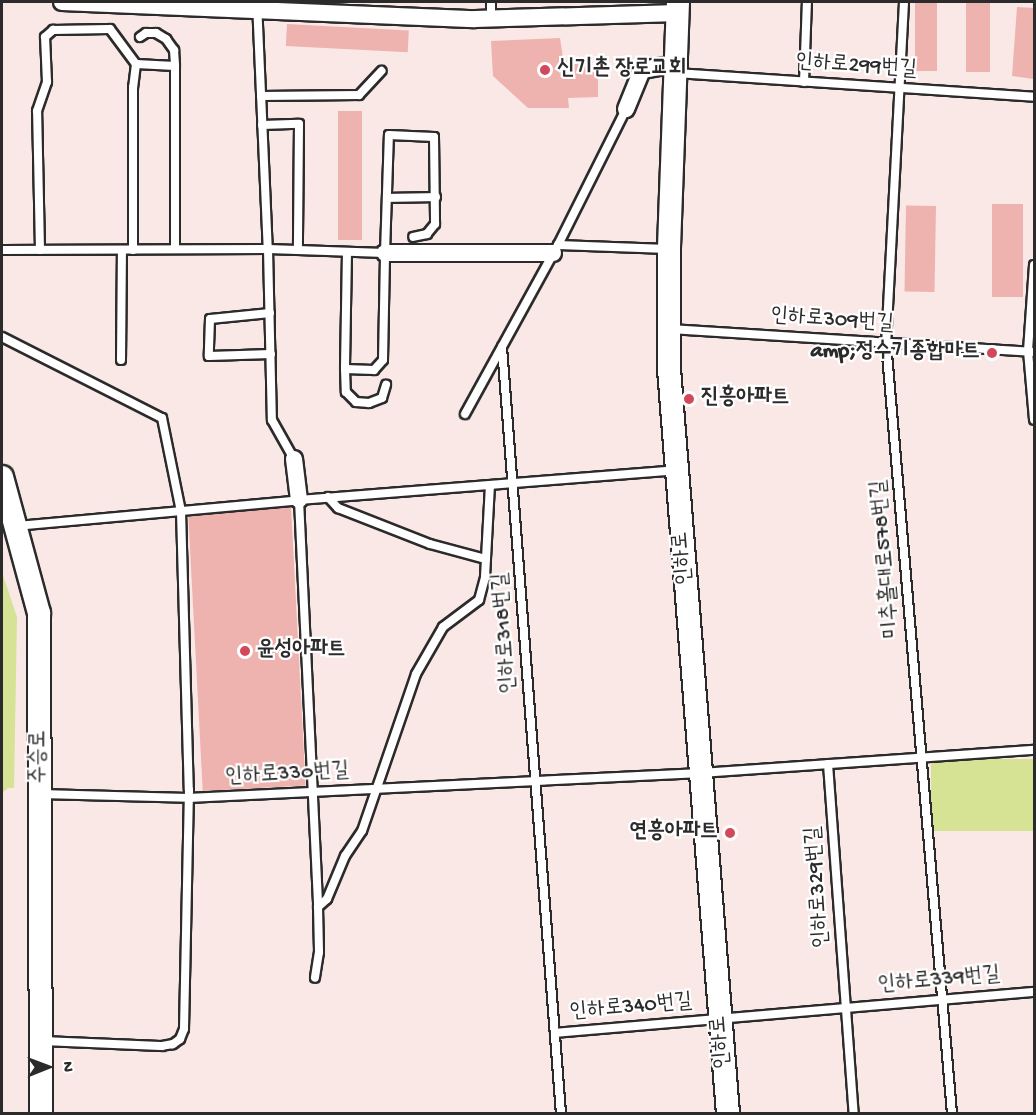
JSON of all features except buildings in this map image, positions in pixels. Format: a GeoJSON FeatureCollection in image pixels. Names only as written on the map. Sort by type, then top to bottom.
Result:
{"type":"FeatureCollection","features":[{"type":"Feature","properties":{"kind":"main road","name":"인하로"},"geometry":{"type":"LineString","coordinates":[[678,7],[669,249],[669,369],[728,1113]]}},
{"type":"Feature","properties":{"kind":"main road","name":"주승로"},"geometry":{"type":"LineString","coordinates":[[2,477],[39,613],[41,1113]]}},
{"type":"Feature","properties":{"kind":"street"},"geometry":{"type":"LineString","coordinates":[[62,2],[257,6],[491,19],[678,7]]}},
{"type":"Feature","properties":{"kind":"street"},"geometry":{"type":"LineString","coordinates":[[626,109],[642,70],[676,68]]}},
{"type":"Feature","properties":{"kind":"street"},"geometry":{"type":"LineString","coordinates":[[385,253],[556,249]]}},
{"type":"Feature","properties":{"kind":"street"},"geometry":{"type":"LineString","coordinates":[[294,459],[299,500]]}},
{"type":"Feature","properties":{"kind":"lane"},"geometry":{"type":"LineString","coordinates":[[491,2],[491,19]]}},
{"type":"Feature","properties":{"kind":"lane"},"geometry":{"type":"LineString","coordinates":[[804,82],[807,2]]}},
{"type":"Feature","properties":{"kind":"lane","name":"미추홀대로578번길"},"geometry":{"type":"LineString","coordinates":[[904,2],[887,342],[952,1113]]}},
{"type":"Feature","properties":{"kind":"lane"},"geometry":{"type":"LineString","coordinates":[[257,6],[268,249],[272,420],[294,459]]}},
{"type":"Feature","properties":{"kind":"lane"},"geometry":{"type":"LineString","coordinates":[[40,250],[37,111],[47,82],[45,38],[53,30],[110,30],[136,64],[133,87],[133,250]]}},
{"type":"Feature","properties":{"kind":"lane"},"geometry":{"type":"LineString","coordinates":[[140,37],[146,33],[156,33],[166,39],[174,50],[175,249]]}},
{"type":"Feature","properties":{"kind":"lane"},"geometry":{"type":"LineString","coordinates":[[136,64],[175,66]]}},
{"type":"Feature","properties":{"kind":"lane","name":"인하로299번길"},"geometry":{"type":"LineString","coordinates":[[676,68],[804,82],[1035,97]]}},
{"type":"Feature","properties":{"kind":"lane"},"geometry":{"type":"LineString","coordinates":[[261,96],[359,95],[381,70]]}},
{"type":"Feature","properties":{"kind":"lane"},"geometry":{"type":"LineString","coordinates":[[465,414],[556,249],[626,109]]}},
{"type":"Feature","properties":{"kind":"lane"},"geometry":{"type":"LineString","coordinates":[[262,125],[299,124],[298,250]]}},
{"type":"Feature","properties":{"kind":"lane"},"geometry":{"type":"LineString","coordinates":[[345,369],[374,370],[383,360],[389,135],[434,137],[435,224],[427,234],[413,237]]}},
{"type":"Feature","properties":{"kind":"lane"},"geometry":{"type":"LineString","coordinates":[[387,198],[436,197]]}},
{"type":"Feature","properties":{"kind":"lane"},"geometry":{"type":"LineString","coordinates":[[121,360],[122,249]]}},
{"type":"Feature","properties":{"kind":"lane"},"geometry":{"type":"LineString","coordinates":[[2,250],[268,249],[385,253]]}},
{"type":"Feature","properties":{"kind":"lane"},"geometry":{"type":"LineString","coordinates":[[556,249],[669,249]]}},
{"type":"Feature","properties":{"kind":"lane"},"geometry":{"type":"LineString","coordinates":[[347,252],[346,392],[356,402],[369,404],[382,398],[386,385]]}},
{"type":"Feature","properties":{"kind":"lane"},"geometry":{"type":"LineString","coordinates":[[1035,265],[1031,352],[1035,420]]}},
{"type":"Feature","properties":{"kind":"lane"},"geometry":{"type":"LineString","coordinates":[[270,314],[210,319],[209,356],[271,354]]}},
{"type":"Feature","properties":{"kind":"lane","name":"인하로309번길"},"geometry":{"type":"LineString","coordinates":[[669,329],[1031,352]]}},
{"type":"Feature","properties":{"kind":"lane"},"geometry":{"type":"LineString","coordinates":[[2,338],[162,418],[182,511],[188,798],[184,1029],[180,1039],[162,1046],[40,1041]]}},
{"type":"Feature","properties":{"kind":"lane","name":"인하로318번길"},"geometry":{"type":"LineString","coordinates":[[502,347],[535,781]]}},
{"type":"Feature","properties":{"kind":"lane"},"geometry":{"type":"LineString","coordinates":[[15,526],[328,497],[677,470]]}},
{"type":"Feature","properties":{"kind":"lane"},"geometry":{"type":"LineString","coordinates":[[318,907],[327,899],[345,856],[362,831],[416,674],[442,627],[479,600],[486,559],[490,485]]}},
{"type":"Feature","properties":{"kind":"lane"},"geometry":{"type":"LineString","coordinates":[[328,497],[338,508],[399,532],[430,544],[486,559]]}},
{"type":"Feature","properties":{"kind":"lane"},"geometry":{"type":"LineString","coordinates":[[299,500],[318,907],[319,952],[315,978]]}},
{"type":"Feature","properties":{"kind":"lane"},"geometry":{"type":"LineString","coordinates":[[701,773],[1035,750]]}},
{"type":"Feature","properties":{"kind":"lane","name":"인하로329번길"},"geometry":{"type":"LineString","coordinates":[[828,764],[846,1007]]}},
{"type":"Feature","properties":{"kind":"lane","name":"인하로330번길"},"geometry":{"type":"LineString","coordinates":[[40,794],[188,798],[701,773]]}},
{"type":"Feature","properties":{"kind":"lane"},"geometry":{"type":"LineString","coordinates":[[535,781],[555,1032]]}},
{"type":"Feature","properties":{"kind":"lane","name":"인하로339번길"},"geometry":{"type":"LineString","coordinates":[[720,1018],[1035,992]]}},
{"type":"Feature","properties":{"kind":"lane"},"geometry":{"type":"LineString","coordinates":[[846,1007],[854,1113]]}},
{"type":"Feature","properties":{"kind":"lane","name":"인하로340번길"},"geometry":{"type":"LineString","coordinates":[[561,1113],[555,1032],[720,1018]]}},
{"type":"Feature","properties":{"kind":"green space"},"geometry":{"type":"Polygon","coordinates":[[[2,572],[17,617],[14,788],[8,788],[2,793],[2,572]]]}},
{"type":"Feature","properties":{"kind":"green space"},"geometry":{"type":"Polygon","coordinates":[[[931,759],[1034,759],[1034,831],[931,831],[931,759]]]}},
{"type":"Feature","properties":{"kind":"place","name":"신기촌 장로교회"},"geometry":{"type":"Point","coordinates":[545,70]}},
{"type":"Feature","properties":{"kind":"place","name":"amp;정수기종합마트"},"geometry":{"type":"Point","coordinates":[992,353]}},
{"type":"Feature","properties":{"kind":"place","name":"진흥아파트"},"geometry":{"type":"Point","coordinates":[689,399]}},
{"type":"Feature","properties":{"kind":"place","name":"윤성아파트"},"geometry":{"type":"Point","coordinates":[245,651]}},
{"type":"Feature","properties":{"kind":"place","name":"연흥아파트"},"geometry":{"type":"Point","coordinates":[730,833]}}]}
